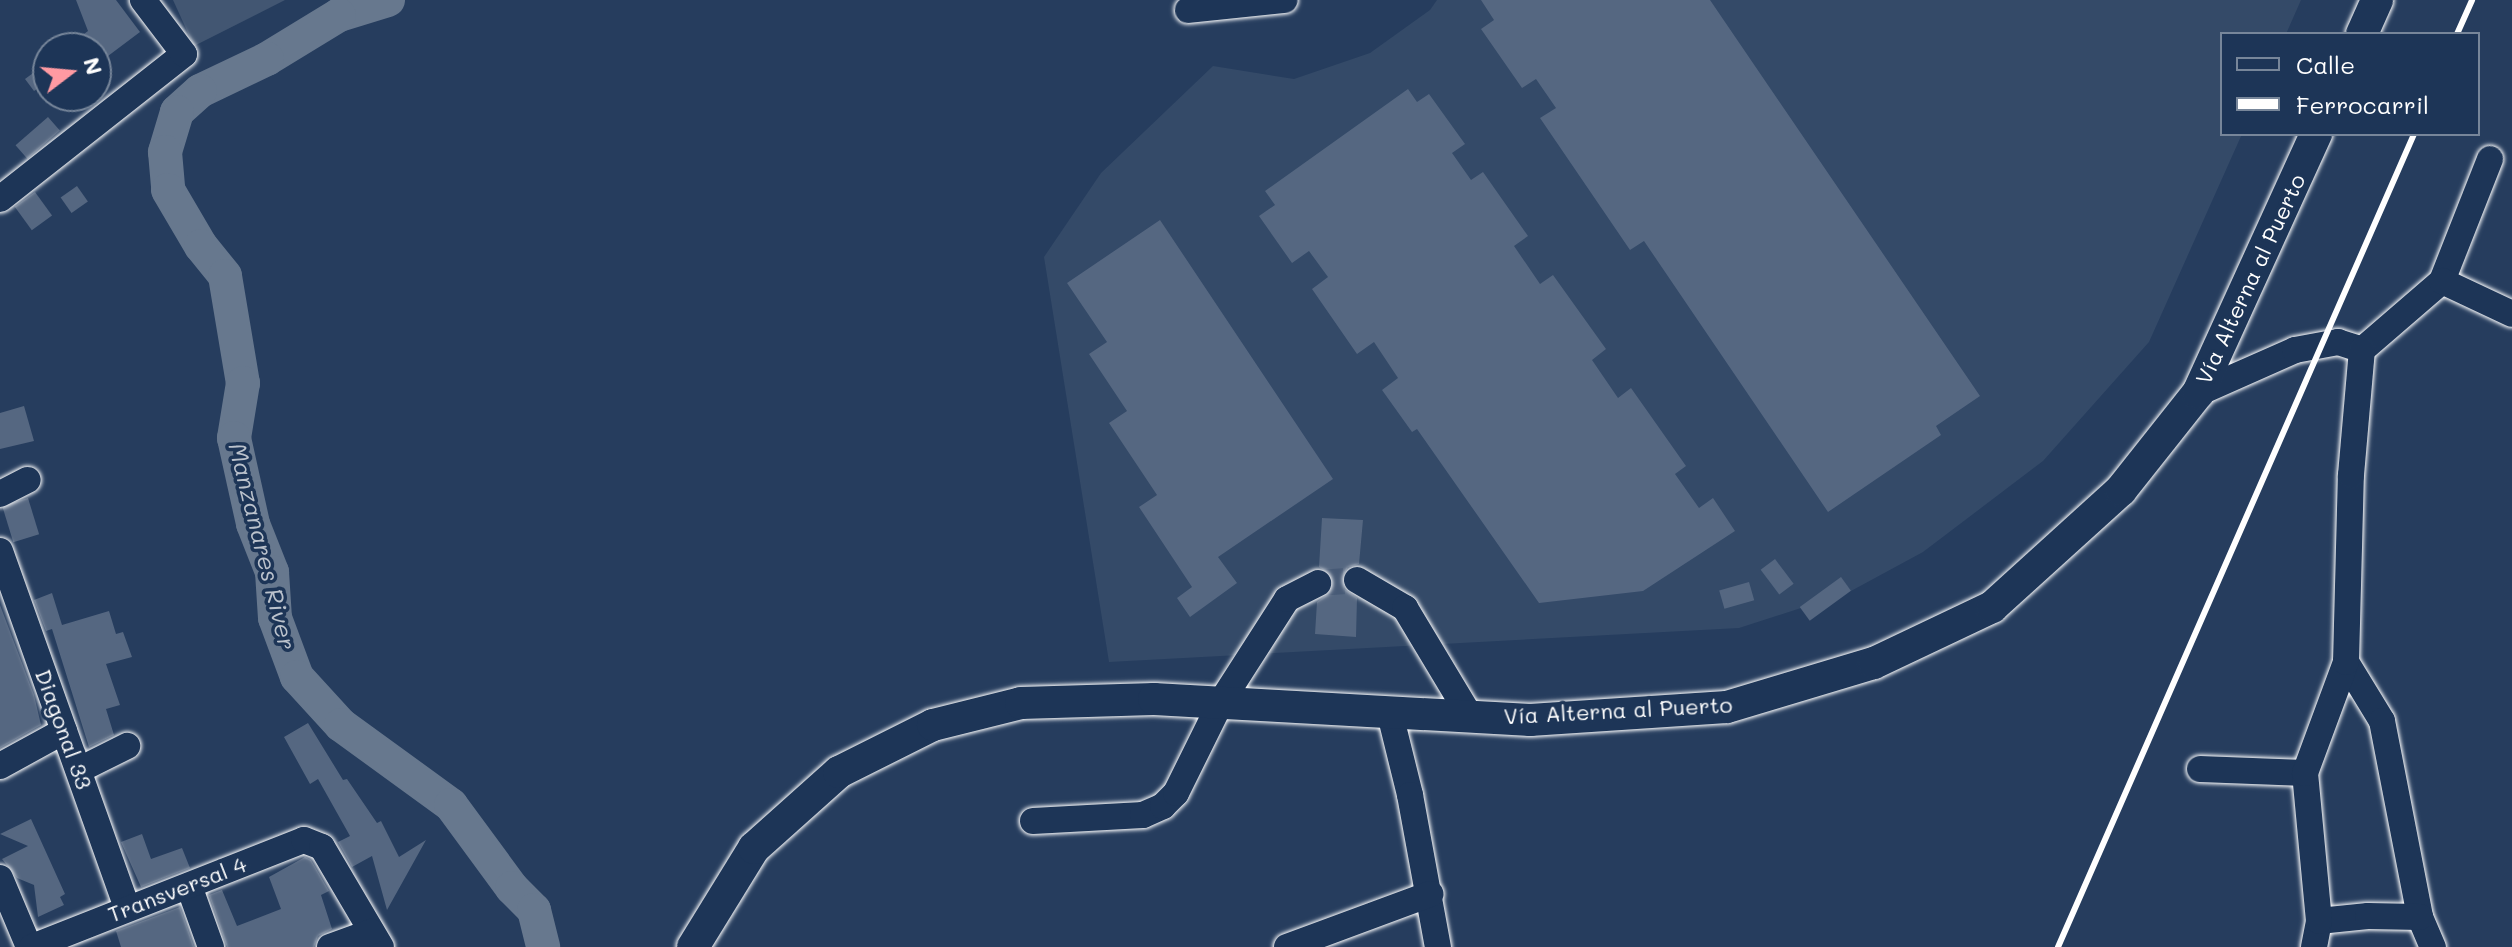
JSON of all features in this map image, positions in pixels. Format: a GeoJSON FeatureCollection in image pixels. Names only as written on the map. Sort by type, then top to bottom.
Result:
{"type":"FeatureCollection","features":[{"type":"Feature","properties":{"kind":"main road"},"geometry":{"type":"LineString","coordinates":[[2363,32],[2377,0]]}},
{"type":"Feature","properties":{"kind":"main road","name":"Vía Alterna al Puerto"},"geometry":{"type":"LineString","coordinates":[[693,947],[754,848],[839,772],[933,725],[1021,703],[1154,699],[1530,720],[1727,707],[1874,663],[1992,607],[2121,490],[2198,393],[2315,136]]}},
{"type":"Feature","properties":{"kind":"street"},"geometry":{"type":"LineString","coordinates":[[0,199],[184,54],[143,0]]}},
{"type":"Feature","properties":{"kind":"street"},"geometry":{"type":"LineString","coordinates":[[1188,10],[1284,0]]}},
{"type":"Feature","properties":{"kind":"street"},"geometry":{"type":"LineString","coordinates":[[2314,947],[2319,921],[2305,773],[2346,662],[2351,475],[2362,350],[2442,281],[2490,159]]}},
{"type":"Feature","properties":{"kind":"street"},"geometry":{"type":"LineString","coordinates":[[2442,281],[2512,314]]}},
{"type":"Feature","properties":{"kind":"street"},"geometry":{"type":"LineString","coordinates":[[2198,393],[2295,350],[2338,342],[2362,350]]}},
{"type":"Feature","properties":{"kind":"street"},"geometry":{"type":"LineString","coordinates":[[0,494],[28,480]]}},
{"type":"Feature","properties":{"kind":"street","name":"Diagonal 33"},"geometry":{"type":"LineString","coordinates":[[0,551],[127,907]]}},
{"type":"Feature","properties":{"kind":"street"},"geometry":{"type":"LineString","coordinates":[[1357,580],[1405,608],[1470,716]]}},
{"type":"Feature","properties":{"kind":"street"},"geometry":{"type":"LineString","coordinates":[[1033,821],[1143,815],[1163,806],[1176,793],[1221,702],[1287,599],[1318,583]]}},
{"type":"Feature","properties":{"kind":"street"},"geometry":{"type":"LineString","coordinates":[[2346,662],[2382,721],[2420,917],[2433,947]]}},
{"type":"Feature","properties":{"kind":"street"},"geometry":{"type":"LineString","coordinates":[[1389,710],[1430,894],[1438,947]]}},
{"type":"Feature","properties":{"kind":"street"},"geometry":{"type":"LineString","coordinates":[[0,766],[64,731]]}},
{"type":"Feature","properties":{"kind":"street"},"geometry":{"type":"LineString","coordinates":[[79,770],[127,746]]}},
{"type":"Feature","properties":{"kind":"street"},"geometry":{"type":"LineString","coordinates":[[2200,769],[2305,773]]}},
{"type":"Feature","properties":{"kind":"street","name":"Transversal 4"},"geometry":{"type":"LineString","coordinates":[[31,947],[304,840],[322,847],[376,940]]}},
{"type":"Feature","properties":{"kind":"street"},"geometry":{"type":"LineString","coordinates":[[0,878],[31,947]]}},
{"type":"Feature","properties":{"kind":"street"},"geometry":{"type":"LineString","coordinates":[[189,886],[211,947]]}},
{"type":"Feature","properties":{"kind":"street"},"geometry":{"type":"LineString","coordinates":[[1287,947],[1430,894]]}},
{"type":"Feature","properties":{"kind":"street"},"geometry":{"type":"LineString","coordinates":[[2319,921],[2368,916],[2420,917]]}},
{"type":"Feature","properties":{"kind":"street"},"geometry":{"type":"LineString","coordinates":[[330,947],[376,940]]}},
{"type":"Feature","properties":{"kind":"shaded area"},"geometry":{"type":"Polygon","coordinates":[[[173,0],[285,0],[194,46],[173,0]]]}},
{"type":"Feature","properties":{"kind":"shaded area"},"geometry":{"type":"Polygon","coordinates":[[[1437,0],[2301,0],[2287,32],[2220,32],[2220,136],[2241,136],[2149,342],[2043,461],[1923,552],[1851,591],[1841,578],[1801,608],[1739,628],[1109,662],[1044,257],[1101,173],[1213,66],[1294,79],[1370,53],[1430,10],[1437,0]]]}},
{"type":"Feature","properties":{"kind":"building"},"geometry":{"type":"Polygon","coordinates":[[[76,0],[116,0],[140,32],[112,53],[112,32],[88,31],[76,0]]]}},
{"type":"Feature","properties":{"kind":"building"},"geometry":{"type":"Polygon","coordinates":[[[1481,0],[1710,0],[1980,396],[1936,426],[1941,435],[1828,512],[1644,241],[1630,250],[1540,118],[1556,108],[1536,79],[1522,88],[1481,29],[1494,20],[1481,0]]]}},
{"type":"Feature","properties":{"kind":"building"},"geometry":{"type":"Polygon","coordinates":[[[32,74],[32,88],[25,79],[32,74]]]}},
{"type":"Feature","properties":{"kind":"building"},"geometry":{"type":"Polygon","coordinates":[[[1408,89],[1417,102],[1429,94],[1465,144],[1452,153],[1471,180],[1483,172],[1528,236],[1514,246],[1540,284],[1553,275],[1606,349],[1592,360],[1618,398],[1631,388],[1686,466],[1675,474],[1699,508],[1713,498],[1735,531],[1643,591],[1539,603],[1417,429],[1412,432],[1382,390],[1398,378],[1374,342],[1357,354],[1312,289],[1328,277],[1309,251],[1292,263],[1259,216],[1275,205],[1265,191],[1408,89]]]}},
{"type":"Feature","properties":{"kind":"building"},"geometry":{"type":"Polygon","coordinates":[[[48,117],[60,131],[27,159],[16,145],[48,117]]]}},
{"type":"Feature","properties":{"kind":"building"},"geometry":{"type":"Polygon","coordinates":[[[77,186],[88,202],[72,213],[61,197],[77,186]]]}},
{"type":"Feature","properties":{"kind":"building"},"geometry":{"type":"Polygon","coordinates":[[[35,192],[52,215],[32,230],[15,207],[35,192]]]}},
{"type":"Feature","properties":{"kind":"building"},"geometry":{"type":"Polygon","coordinates":[[[1160,220],[1333,479],[1218,557],[1237,583],[1190,617],[1177,598],[1192,587],[1139,507],[1157,495],[1109,423],[1127,411],[1089,354],[1107,342],[1067,283],[1160,220]]]}},
{"type":"Feature","properties":{"kind":"building"},"geometry":{"type":"Polygon","coordinates":[[[24,406],[34,441],[0,449],[0,413],[24,406]]]}},
{"type":"Feature","properties":{"kind":"building"},"geometry":{"type":"Polygon","coordinates":[[[28,498],[39,534],[13,542],[2,506],[28,498]]]}},
{"type":"Feature","properties":{"kind":"building"},"geometry":{"type":"Polygon","coordinates":[[[1322,518],[1363,520],[1359,564],[1348,567],[1341,579],[1344,589],[1357,598],[1356,637],[1315,634],[1317,602],[1331,592],[1334,585],[1332,575],[1319,567],[1322,518]]]}},
{"type":"Feature","properties":{"kind":"building"},"geometry":{"type":"Polygon","coordinates":[[[1775,559],[1794,584],[1779,595],[1761,570],[1775,559]]]}},
{"type":"Feature","properties":{"kind":"building"},"geometry":{"type":"Polygon","coordinates":[[[1841,577],[1851,591],[1810,621],[1800,607],[1841,577]]]}},
{"type":"Feature","properties":{"kind":"building"},"geometry":{"type":"Polygon","coordinates":[[[1749,582],[1754,600],[1724,609],[1719,591],[1749,582]]]}},
{"type":"Feature","properties":{"kind":"building"},"geometry":{"type":"Polygon","coordinates":[[[52,593],[62,625],[109,611],[116,634],[123,632],[132,657],[106,664],[120,705],[106,709],[114,735],[89,747],[52,629],[46,631],[34,600],[52,593]]]}},
{"type":"Feature","properties":{"kind":"building"},"geometry":{"type":"Polygon","coordinates":[[[0,605],[34,695],[41,725],[0,748],[0,605]]]}},
{"type":"Feature","properties":{"kind":"building"},"geometry":{"type":"Polygon","coordinates":[[[308,723],[343,780],[347,779],[377,823],[381,821],[399,857],[426,840],[387,910],[372,856],[352,867],[338,842],[350,836],[318,779],[310,784],[284,737],[308,723]]]}},
{"type":"Feature","properties":{"kind":"building"},"geometry":{"type":"Polygon","coordinates":[[[31,819],[65,894],[60,897],[64,905],[38,917],[34,885],[17,878],[2,859],[28,846],[0,834],[31,819]]]}},
{"type":"Feature","properties":{"kind":"building"},"geometry":{"type":"Polygon","coordinates":[[[142,834],[151,859],[182,848],[190,868],[141,887],[121,842],[142,834]]]}},
{"type":"Feature","properties":{"kind":"building"},"geometry":{"type":"Polygon","coordinates":[[[305,857],[311,860],[329,891],[321,895],[332,929],[318,936],[314,947],[227,947],[209,895],[222,890],[237,926],[281,909],[269,877],[305,857]]]}},
{"type":"Feature","properties":{"kind":"building"},"geometry":{"type":"Polygon","coordinates":[[[180,907],[194,947],[121,947],[116,931],[180,907]]]}},
{"type":"Feature","properties":{"kind":"waterway","name":"Manzanares River"},"geometry":{"type":"LineString","coordinates":[[388,0],[339,15],[267,59],[200,91],[177,112],[165,152],[168,190],[201,246],[225,276],[243,383],[234,438],[253,524],[272,572],[275,618],[297,677],[341,725],[451,805],[512,888],[534,910],[543,947]]}},
{"type":"Feature","properties":{"kind":"tunnel"},"geometry":{"type":"LineString","coordinates":[[1318,583],[1357,580]]}},
{"type":"Feature","properties":{"kind":"railway"},"geometry":{"type":"LineString","coordinates":[[2458,32],[2472,0]]}},
{"type":"Feature","properties":{"kind":"railway"},"geometry":{"type":"LineString","coordinates":[[2058,947],[2413,136]]}}]}
